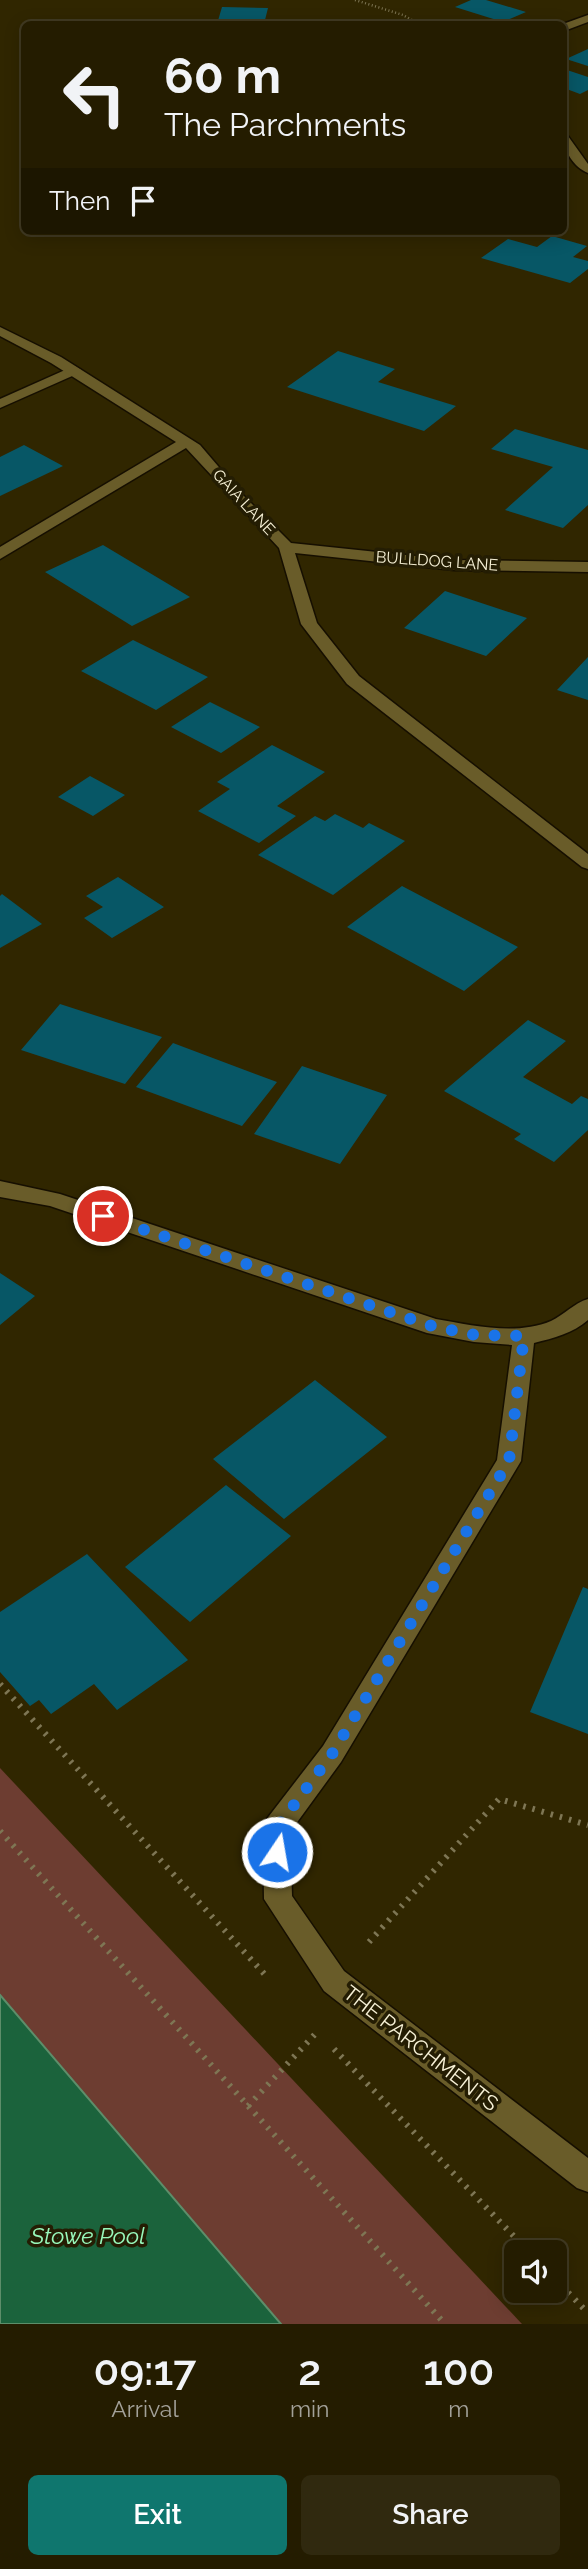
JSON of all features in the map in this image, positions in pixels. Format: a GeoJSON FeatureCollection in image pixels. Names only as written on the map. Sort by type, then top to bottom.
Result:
{"type":"FeatureCollection","features":[{"type":"Feature","properties":{"kind":"street"},"geometry":{"type":"LineString","coordinates":[[567,27],[588,18]]}},
{"type":"Feature","properties":{"kind":"street"},"geometry":{"type":"LineString","coordinates":[[567,143],[582,165],[588,169]]}},
{"type":"Feature","properties":{"kind":"street","name":"GAIA LANE"},"geometry":{"type":"LineString","coordinates":[[0,331],[74,370],[195,448],[236,496],[286,547],[309,624],[352,680],[588,863]]}},
{"type":"Feature","properties":{"kind":"street"},"geometry":{"type":"LineString","coordinates":[[0,404],[74,370]]}},
{"type":"Feature","properties":{"kind":"street"},"geometry":{"type":"LineString","coordinates":[[0,554],[186,442]]}},
{"type":"Feature","properties":{"kind":"street","name":"BULLDOG LANE"},"geometry":{"type":"LineString","coordinates":[[286,547],[454,565],[588,566]]}},
{"type":"Feature","properties":{"kind":"street"},"geometry":{"type":"LineString","coordinates":[[0,1189],[52,1199],[435,1327],[475,1335],[524,1336],[554,1328],[581,1315],[588,1307]]}},
{"type":"Feature","properties":{"kind":"street","name":"THE PARCHMENTS"},"geometry":{"type":"LineString","coordinates":[[524,1336],[509,1461],[332,1754],[276,1829],[278,1899],[334,1981],[588,2177]]}},
{"type":"Feature","properties":{"kind":"path"},"geometry":{"type":"LineString","coordinates":[[355,0],[414,21]]}},
{"type":"Feature","properties":{"kind":"path"},"geometry":{"type":"LineString","coordinates":[[334,1981],[499,1799],[588,1825]]}},
{"type":"Feature","properties":{"kind":"path"},"geometry":{"type":"LineString","coordinates":[[0,1831],[445,2324]]}},
{"type":"Feature","properties":{"kind":"path"},"geometry":{"type":"LineString","coordinates":[[248,2106],[317,2032]]}},
{"type":"Feature","properties":{"kind":"path"},"geometry":{"type":"LineString","coordinates":[[567,2291],[588,2313]]}},
{"type":"Feature","properties":{"kind":"shaded area"},"geometry":{"type":"Polygon","coordinates":[[[0,1768],[522,2324],[0,2324],[0,1768]]]}},
{"type":"Feature","properties":{"kind":"water","name":"Stowe Pool"},"geometry":{"type":"Polygon","coordinates":[[[0,1995],[281,2324],[0,2324],[0,1995]]]}},
{"type":"Feature","properties":{"kind":"building"},"geometry":{"type":"Polygon","coordinates":[[[471,0],[486,0],[526,12],[500,21],[455,7],[471,0]]]}},
{"type":"Feature","properties":{"kind":"building"},"geometry":{"type":"Polygon","coordinates":[[[222,7],[268,8],[265,21],[218,21],[222,7]]]}},
{"type":"Feature","properties":{"kind":"building"},"geometry":{"type":"Polygon","coordinates":[[[588,49],[588,66],[567,59],[588,49]]]}},
{"type":"Feature","properties":{"kind":"building"},"geometry":{"type":"Polygon","coordinates":[[[567,70],[588,77],[588,90],[580,94],[567,89],[567,70]]]}},
{"type":"Feature","properties":{"kind":"building"},"geometry":{"type":"Polygon","coordinates":[[[552,236],[587,246],[573,257],[588,261],[588,269],[570,283],[481,258],[508,239],[537,247],[552,236]]]}},
{"type":"Feature","properties":{"kind":"building"},"geometry":{"type":"Polygon","coordinates":[[[338,351],[395,369],[378,382],[456,406],[424,431],[287,387],[338,351]]]}},
{"type":"Feature","properties":{"kind":"building"},"geometry":{"type":"Polygon","coordinates":[[[515,429],[588,450],[588,505],[563,528],[505,510],[553,467],[491,449],[515,429]]]}},
{"type":"Feature","properties":{"kind":"building"},"geometry":{"type":"Polygon","coordinates":[[[24,445],[63,466],[0,496],[0,457],[24,445]]]}},
{"type":"Feature","properties":{"kind":"building"},"geometry":{"type":"Polygon","coordinates":[[[103,545],[190,597],[132,626],[45,572],[103,545]]]}},
{"type":"Feature","properties":{"kind":"building"},"geometry":{"type":"Polygon","coordinates":[[[445,591],[527,618],[486,656],[404,628],[445,591]]]}},
{"type":"Feature","properties":{"kind":"building"},"geometry":{"type":"Polygon","coordinates":[[[133,640],[208,677],[156,710],[81,671],[133,640]]]}},
{"type":"Feature","properties":{"kind":"building"},"geometry":{"type":"Polygon","coordinates":[[[588,657],[588,700],[557,690],[588,657]]]}},
{"type":"Feature","properties":{"kind":"building"},"geometry":{"type":"Polygon","coordinates":[[[210,702],[260,727],[221,753],[171,727],[210,702]]]}},
{"type":"Feature","properties":{"kind":"building"},"geometry":{"type":"Polygon","coordinates":[[[272,745],[325,772],[277,806],[296,816],[259,843],[198,811],[230,789],[217,782],[272,745]]]}},
{"type":"Feature","properties":{"kind":"building"},"geometry":{"type":"Polygon","coordinates":[[[90,776],[125,795],[93,816],[58,797],[90,776]]]}},
{"type":"Feature","properties":{"kind":"building"},"geometry":{"type":"Polygon","coordinates":[[[335,814],[363,828],[369,823],[405,841],[333,895],[258,855],[315,816],[325,821],[335,814]]]}},
{"type":"Feature","properties":{"kind":"building"},"geometry":{"type":"Polygon","coordinates":[[[118,877],[164,907],[112,938],[84,918],[103,907],[86,896],[118,877]]]}},
{"type":"Feature","properties":{"kind":"building"},"geometry":{"type":"Polygon","coordinates":[[[402,886],[518,947],[464,991],[347,927],[402,886]]]}},
{"type":"Feature","properties":{"kind":"building"},"geometry":{"type":"Polygon","coordinates":[[[2,894],[42,924],[0,948],[0,896],[2,894]]]}},
{"type":"Feature","properties":{"kind":"building"},"geometry":{"type":"Polygon","coordinates":[[[60,1004],[162,1037],[125,1084],[21,1050],[60,1004]]]}},
{"type":"Feature","properties":{"kind":"building"},"geometry":{"type":"Polygon","coordinates":[[[528,1020],[566,1041],[523,1077],[572,1104],[581,1096],[588,1099],[588,1130],[554,1162],[514,1139],[521,1134],[444,1091],[528,1020]]]}},
{"type":"Feature","properties":{"kind":"building"},"geometry":{"type":"Polygon","coordinates":[[[173,1043],[277,1082],[242,1126],[136,1087],[173,1043]]]}},
{"type":"Feature","properties":{"kind":"building"},"geometry":{"type":"Polygon","coordinates":[[[302,1066],[387,1095],[340,1164],[254,1134],[302,1066]]]}},
{"type":"Feature","properties":{"kind":"building"},"geometry":{"type":"Polygon","coordinates":[[[0,1273],[35,1296],[0,1325],[0,1273]]]}},
{"type":"Feature","properties":{"kind":"building"},"geometry":{"type":"Polygon","coordinates":[[[315,1380],[387,1437],[284,1519],[213,1459],[315,1380]]]}},
{"type":"Feature","properties":{"kind":"building"},"geometry":{"type":"Polygon","coordinates":[[[226,1485],[291,1536],[190,1622],[125,1567],[226,1485]]]}},
{"type":"Feature","properties":{"kind":"building"},"geometry":{"type":"Polygon","coordinates":[[[87,1554],[188,1660],[117,1710],[94,1684],[51,1714],[39,1700],[30,1706],[0,1672],[0,1612],[87,1554]]]}},
{"type":"Feature","properties":{"kind":"building"},"geometry":{"type":"Polygon","coordinates":[[[583,1587],[588,1589],[588,1734],[530,1712],[583,1587]]]}},
{"type":"Feature","properties":{"kind":"route"},"geometry":{"type":"LineString","coordinates":[[103,1216],[435,1327],[475,1335],[524,1336],[509,1461],[332,1754],[276,1829],[277,1852]]}}]}
